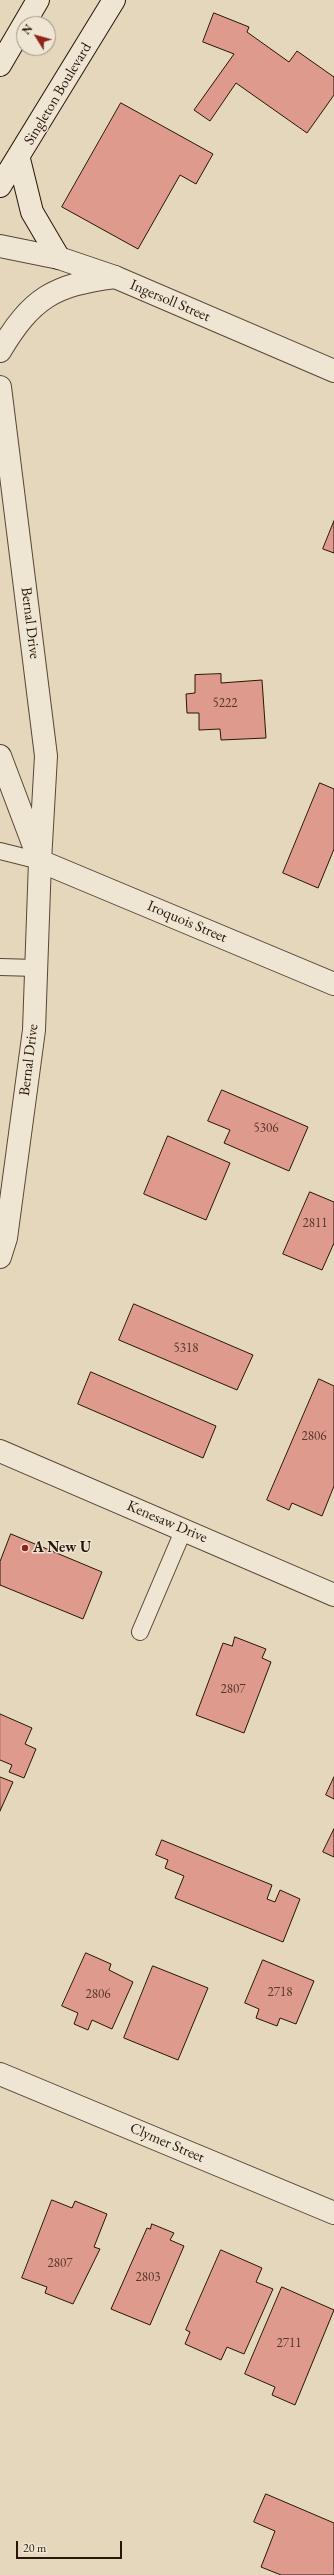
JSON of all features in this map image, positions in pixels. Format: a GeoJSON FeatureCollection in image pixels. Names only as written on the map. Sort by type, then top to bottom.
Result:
{"type":"FeatureCollection","features":[{"type":"Feature","properties":{"kind":"street"},"geometry":{"type":"LineString","coordinates":[[29,16],[38,0]]}},
{"type":"Feature","properties":{"kind":"street","name":"Singleton Boulevard"},"geometry":{"type":"LineString","coordinates":[[0,186],[18,159],[114,0]]}},
{"type":"Feature","properties":{"kind":"street"},"geometry":{"type":"LineString","coordinates":[[0,65],[16,38]]}},
{"type":"Feature","properties":{"kind":"street"},"geometry":{"type":"LineString","coordinates":[[18,159],[32,212],[59,258]]}},
{"type":"Feature","properties":{"kind":"street","name":"Ingersoll Street"},"geometry":{"type":"LineString","coordinates":[[0,246],[59,258],[114,277],[334,371]]}},
{"type":"Feature","properties":{"kind":"street"},"geometry":{"type":"LineString","coordinates":[[0,351],[18,321],[39,301],[64,287],[80,282],[114,277]]}},
{"type":"Feature","properties":{"kind":"street","name":"Bernal Drive"},"geometry":{"type":"LineString","coordinates":[[0,387],[46,756],[40,861],[34,1030],[6,1238],[0,1257]]}},
{"type":"Feature","properties":{"kind":"street","name":"Bernal Drive"},"geometry":{"type":"LineString","coordinates":[[0,756],[40,861]]}},
{"type":"Feature","properties":{"kind":"street","name":"Iroquois Street"},"geometry":{"type":"LineString","coordinates":[[40,861],[334,984]]}},
{"type":"Feature","properties":{"kind":"street","name":"Kenesaw Drive"},"geometry":{"type":"LineString","coordinates":[[0,1451],[184,1529],[334,1595]]}},
{"type":"Feature","properties":{"kind":"street","name":"Clymer Street"},"geometry":{"type":"LineString","coordinates":[[0,2074],[334,2213]]}},
{"type":"Feature","properties":{"kind":"lane"},"geometry":{"type":"LineString","coordinates":[[0,851],[40,861]]}},
{"type":"Feature","properties":{"kind":"lane"},"geometry":{"type":"LineString","coordinates":[[0,967],[36,968]]}},
{"type":"Feature","properties":{"kind":"lane"},"geometry":{"type":"LineString","coordinates":[[140,1632],[184,1529]]}},
{"type":"Feature","properties":{"kind":"building"},"geometry":{"type":"Polygon","coordinates":[[[214,13],[249,27],[247,32],[289,62],[297,51],[334,77],[334,95],[307,133],[236,83],[210,121],[194,110],[234,54],[203,42],[214,13]]]}},
{"type":"Feature","properties":{"kind":"building"},"geometry":{"type":"Polygon","coordinates":[[[121,103],[213,154],[196,184],[180,175],[138,249],[62,207],[121,103]]]}},
{"type":"Feature","properties":{"kind":"building"},"geometry":{"type":"Polygon","coordinates":[[[334,521],[334,553],[323,549],[334,521]]]}},
{"type":"Feature","properties":{"kind":"building"},"geometry":{"type":"Polygon","coordinates":[[[221,674],[221,683],[262,680],[266,738],[221,740],[220,729],[199,730],[199,713],[187,713],[186,694],[195,693],[195,675],[221,674]]]}},
{"type":"Feature","properties":{"kind":"building"},"geometry":{"type":"Polygon","coordinates":[[[320,783],[334,789],[334,849],[318,888],[283,873],[320,783]]]}},
{"type":"Feature","properties":{"kind":"building"},"geometry":{"type":"Polygon","coordinates":[[[222,1090],[308,1127],[289,1171],[224,1143],[230,1130],[208,1121],[222,1090]]]}},
{"type":"Feature","properties":{"kind":"building"},"geometry":{"type":"Polygon","coordinates":[[[168,1136],[230,1163],[206,1220],[144,1194],[168,1136]]]}},
{"type":"Feature","properties":{"kind":"building"},"geometry":{"type":"Polygon","coordinates":[[[310,1192],[334,1202],[334,1243],[322,1270],[283,1254],[310,1192]]]}},
{"type":"Feature","properties":{"kind":"building"},"geometry":{"type":"Polygon","coordinates":[[[134,1304],[253,1355],[237,1390],[119,1340],[134,1304]]]}},
{"type":"Feature","properties":{"kind":"building"},"geometry":{"type":"Polygon","coordinates":[[[91,1372],[216,1426],[203,1458],[78,1404],[91,1372]]]}},
{"type":"Feature","properties":{"kind":"building"},"geometry":{"type":"Polygon","coordinates":[[[319,1379],[334,1386],[334,1486],[322,1516],[292,1503],[289,1510],[267,1500],[319,1379]]]}},
{"type":"Feature","properties":{"kind":"building"},"geometry":{"type":"Polygon","coordinates":[[[11,1534],[102,1572],[83,1619],[0,1585],[0,1562],[11,1534]]]}},
{"type":"Feature","properties":{"kind":"building"},"geometry":{"type":"Polygon","coordinates":[[[235,1637],[266,1649],[262,1658],[271,1662],[244,1733],[196,1715],[223,1643],[232,1646],[235,1637]]]}},
{"type":"Feature","properties":{"kind":"building"},"geometry":{"type":"Polygon","coordinates":[[[0,1714],[32,1728],[25,1744],[36,1749],[24,1778],[9,1772],[12,1765],[0,1760],[0,1714]]]}},
{"type":"Feature","properties":{"kind":"building"},"geometry":{"type":"Polygon","coordinates":[[[0,1777],[13,1782],[0,1811],[0,1777]]]}},
{"type":"Feature","properties":{"kind":"building"},"geometry":{"type":"Polygon","coordinates":[[[334,1777],[334,1799],[326,1795],[334,1777]]]}},
{"type":"Feature","properties":{"kind":"building"},"geometry":{"type":"Polygon","coordinates":[[[334,1829],[334,1857],[323,1852],[334,1829]]]}},
{"type":"Feature","properties":{"kind":"building"},"geometry":{"type":"Polygon","coordinates":[[[162,1840],[272,1885],[267,1899],[275,1902],[280,1890],[300,1899],[283,1942],[175,1898],[184,1876],[165,1868],[168,1860],[156,1855],[162,1840]]]}},
{"type":"Feature","properties":{"kind":"building"},"geometry":{"type":"Polygon","coordinates":[[[86,1953],[111,1964],[109,1970],[133,1982],[112,2029],[92,2020],[88,2030],[74,2024],[78,2013],[62,2006],[86,1953]]]}},
{"type":"Feature","properties":{"kind":"building"},"geometry":{"type":"Polygon","coordinates":[[[263,1960],[314,1981],[296,2024],[280,2018],[277,2026],[256,2018],[259,2009],[245,2003],[263,1960]]]}},
{"type":"Feature","properties":{"kind":"building"},"geometry":{"type":"Polygon","coordinates":[[[153,1966],[208,1988],[178,2060],[124,2038],[153,1966]]]}},
{"type":"Feature","properties":{"kind":"building"},"geometry":{"type":"Polygon","coordinates":[[[52,2200],[72,2208],[75,2201],[107,2214],[94,2247],[100,2249],[73,2304],[45,2293],[47,2287],[22,2278],[52,2200]]]}},
{"type":"Feature","properties":{"kind":"building"},"geometry":{"type":"Polygon","coordinates":[[[152,2224],[174,2233],[170,2240],[184,2246],[150,2325],[111,2309],[147,2228],[150,2229],[152,2224]]]}},
{"type":"Feature","properties":{"kind":"building"},"geometry":{"type":"Polygon","coordinates":[[[221,2250],[262,2268],[256,2282],[273,2289],[244,2354],[227,2347],[221,2360],[185,2344],[190,2332],[186,2330],[221,2250]]]}},
{"type":"Feature","properties":{"kind":"building"},"geometry":{"type":"Polygon","coordinates":[[[282,2287],[334,2310],[295,2405],[272,2395],[275,2387],[245,2374],[282,2287]]]}},
{"type":"Feature","properties":{"kind":"building"},"geometry":{"type":"Polygon","coordinates":[[[266,2494],[334,2523],[334,2575],[281,2575],[261,2567],[275,2531],[254,2522],[266,2494]]]}},
{"type":"Feature","properties":{"kind":"place","name":"A New U"},"geometry":{"type":"Point","coordinates":[25,1548]}}]}
